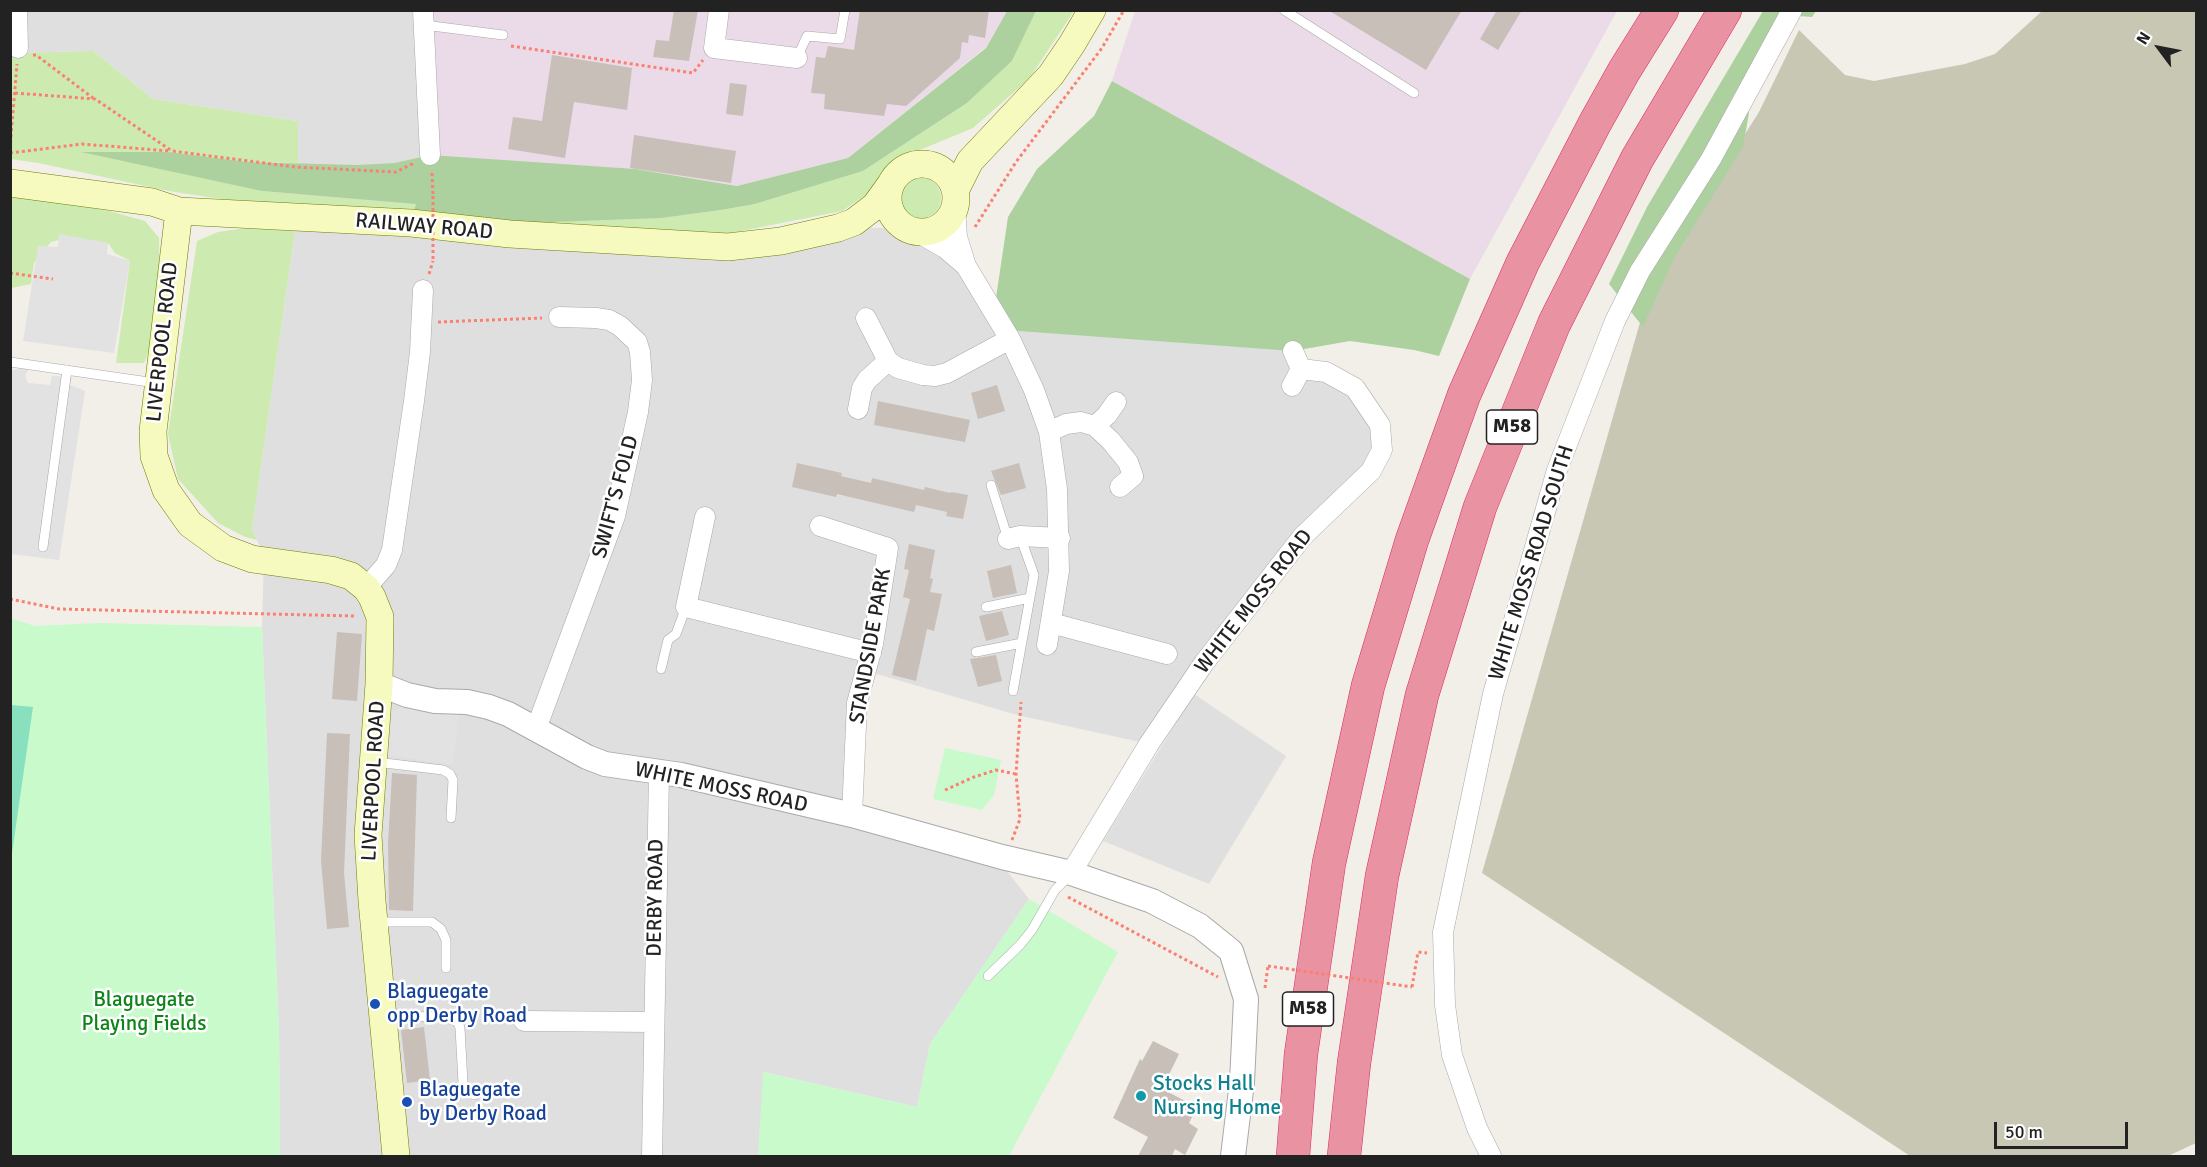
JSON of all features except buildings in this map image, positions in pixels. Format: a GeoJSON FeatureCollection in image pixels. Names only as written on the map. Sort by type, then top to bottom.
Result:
{"type":"FeatureCollection","features":[{"type":"Feature","properties":{"kind":"highway","name":"M58"},"geometry":{"type":"LineString","coordinates":[[1293,1156],[1301,1054],[1329,863],[1368,686],[1412,540],[1464,395],[1523,262],[1595,123],[1662,10]]}},
{"type":"Feature","properties":{"kind":"highway","name":"M58"},"geometry":{"type":"LineString","coordinates":[[1344,1156],[1354,1063],[1382,876],[1422,695],[1480,507],[1559,313],[1637,159],[1725,10]]}},
{"type":"Feature","properties":{"kind":"main road"},"geometry":{"type":"LineString","coordinates":[[997,132],[976,144],[926,163],[904,168],[895,176],[890,185],[888,205],[898,222],[911,230],[929,232],[946,223],[970,161],[1051,75],[1092,10]]}},
{"type":"Feature","properties":{"kind":"main road"},"geometry":{"type":"LineString","coordinates":[[926,163],[936,165],[952,179],[956,198]]}},
{"type":"Feature","properties":{"kind":"main road","name":"RAILWAY ROAD"},"geometry":{"type":"LineString","coordinates":[[10,183],[152,202],[179,211],[411,223],[510,234],[728,247],[781,241],[854,222],[875,206],[890,185]]}},
{"type":"Feature","properties":{"kind":"main road","name":"LIVERPOOL ROAD"},"geometry":{"type":"LineString","coordinates":[[179,211],[153,431],[154,456],[165,490],[190,524],[209,540],[236,554],[252,559],[331,570],[351,576],[366,588],[380,617],[379,684],[368,835],[396,1156]]}},
{"type":"Feature","properties":{"kind":"main road","name":"RAILWAY ROAD"},"geometry":{"type":"LineString","coordinates":[[838,228],[911,230]]}},
{"type":"Feature","properties":{"kind":"street"},"geometry":{"type":"LineString","coordinates":[[17,10],[18,48]]}},
{"type":"Feature","properties":{"kind":"street"},"geometry":{"type":"LineString","coordinates":[[718,10],[714,48],[797,58]]}},
{"type":"Feature","properties":{"kind":"street","name":"WHITE MOSS ROAD SOUTH"},"geometry":{"type":"LineString","coordinates":[[1491,1156],[1477,1128],[1452,1055],[1445,1005],[1443,932],[1493,694],[1557,470],[1616,321],[1640,270],[1716,150],[1792,10]]}},
{"type":"Feature","properties":{"kind":"street"},"geometry":{"type":"LineString","coordinates":[[423,18],[430,155]]}},
{"type":"Feature","properties":{"kind":"street"},"geometry":{"type":"LineString","coordinates":[[956,198],[963,259],[1010,339],[1034,390],[1049,432],[1057,489],[1060,538],[1059,571],[1047,645]]}},
{"type":"Feature","properties":{"kind":"street"},"geometry":{"type":"LineString","coordinates":[[911,230],[963,259]]}},
{"type":"Feature","properties":{"kind":"street"},"geometry":{"type":"LineString","coordinates":[[366,588],[386,565],[392,550],[414,401],[423,290]]}},
{"type":"Feature","properties":{"kind":"street","name":"SWIFT'S FOLD"},"geometry":{"type":"LineString","coordinates":[[536,729],[615,516],[638,412],[642,380],[637,342],[620,326],[603,319],[559,317]]}},
{"type":"Feature","properties":{"kind":"street"},"geometry":{"type":"LineString","coordinates":[[866,318],[888,361],[910,373],[935,376],[946,373],[1010,339]]}},
{"type":"Feature","properties":{"kind":"street"},"geometry":{"type":"LineString","coordinates":[[858,409],[862,388],[867,380],[888,361]]}},
{"type":"Feature","properties":{"kind":"street","name":"WHITE MOSS ROAD"},"geometry":{"type":"LineString","coordinates":[[1063,882],[1149,744],[1204,663],[1304,536],[1371,471],[1382,450],[1380,425],[1355,388],[1326,372],[1295,368]]}},
{"type":"Feature","properties":{"kind":"street"},"geometry":{"type":"LineString","coordinates":[[1095,426],[1116,402]]}},
{"type":"Feature","properties":{"kind":"street"},"geometry":{"type":"LineString","coordinates":[[1049,432],[1066,424],[1081,422],[1095,426],[1128,462],[1134,480]]}},
{"type":"Feature","properties":{"kind":"street"},"geometry":{"type":"LineString","coordinates":[[705,517],[686,607],[871,653]]}},
{"type":"Feature","properties":{"kind":"street","name":"STANDSIDE PARK"},"geometry":{"type":"LineString","coordinates":[[820,526],[888,548],[871,653],[857,703],[852,816]]}},
{"type":"Feature","properties":{"kind":"street"},"geometry":{"type":"LineString","coordinates":[[1014,537],[1060,538]]}},
{"type":"Feature","properties":{"kind":"street"},"geometry":{"type":"LineString","coordinates":[[1051,623],[1167,654]]}},
{"type":"Feature","properties":{"kind":"street","name":"WHITE MOSS ROAD"},"geometry":{"type":"LineString","coordinates":[[379,684],[407,695],[489,707],[536,729],[587,758],[605,764],[681,775],[852,816],[1002,857],[1063,882],[1152,902],[1200,926],[1231,951],[1246,999],[1242,1082],[1233,1156]]}},
{"type":"Feature","properties":{"kind":"street","name":"DERBY ROAD"},"geometry":{"type":"LineString","coordinates":[[651,1156],[659,773]]}},
{"type":"Feature","properties":{"kind":"street"},"geometry":{"type":"LineString","coordinates":[[532,1015],[654,1022]]}},
{"type":"Feature","properties":{"kind":"lane"},"geometry":{"type":"LineString","coordinates":[[797,58],[807,36],[840,39],[845,10]]}},
{"type":"Feature","properties":{"kind":"lane"},"geometry":{"type":"LineString","coordinates":[[1284,10],[1414,93]]}},
{"type":"Feature","properties":{"kind":"lane"},"geometry":{"type":"LineString","coordinates":[[423,18],[503,35]]}},
{"type":"Feature","properties":{"kind":"lane"},"geometry":{"type":"LineString","coordinates":[[10,362],[159,383]]}},
{"type":"Feature","properties":{"kind":"lane"},"geometry":{"type":"LineString","coordinates":[[43,547],[67,370]]}},
{"type":"Feature","properties":{"kind":"lane"},"geometry":{"type":"LineString","coordinates":[[991,484],[1014,537],[1034,574],[1013,691]]}},
{"type":"Feature","properties":{"kind":"lane"},"geometry":{"type":"LineString","coordinates":[[986,607],[1030,598]]}},
{"type":"Feature","properties":{"kind":"lane"},"geometry":{"type":"LineString","coordinates":[[661,669],[668,640],[676,634],[686,607]]}},
{"type":"Feature","properties":{"kind":"lane"},"geometry":{"type":"LineString","coordinates":[[976,652],[1022,643]]}},
{"type":"Feature","properties":{"kind":"lane"},"geometry":{"type":"LineString","coordinates":[[374,762],[443,770],[450,774],[453,780],[451,818]]}},
{"type":"Feature","properties":{"kind":"lane"},"geometry":{"type":"LineString","coordinates":[[988,975],[1020,945],[1063,882]]}},
{"type":"Feature","properties":{"kind":"lane"},"geometry":{"type":"LineString","coordinates":[[374,922],[432,922],[441,929],[446,940],[446,968]]}},
{"type":"Feature","properties":{"kind":"lane"},"geometry":{"type":"LineString","coordinates":[[383,1016],[445,1017],[458,1022],[463,1083],[467,1091],[474,1095]]}},
{"type":"Feature","properties":{"kind":"path"},"geometry":{"type":"LineString","coordinates":[[963,259],[1016,162],[1102,48],[1124,10]]}},
{"type":"Feature","properties":{"kind":"path"},"geometry":{"type":"LineString","coordinates":[[503,35],[510,46],[693,73],[714,48]]}},
{"type":"Feature","properties":{"kind":"path"},"geometry":{"type":"LineString","coordinates":[[18,48],[18,56],[36,55],[95,99],[172,151]]}},
{"type":"Feature","properties":{"kind":"path"},"geometry":{"type":"LineString","coordinates":[[17,69],[10,151],[82,144],[172,151],[295,167],[396,172],[430,155],[433,196],[433,261]]}},
{"type":"Feature","properties":{"kind":"path"},"geometry":{"type":"LineString","coordinates":[[15,93],[95,99]]}},
{"type":"Feature","properties":{"kind":"path"},"geometry":{"type":"LineString","coordinates":[[10,273],[53,279]]}},
{"type":"Feature","properties":{"kind":"path"},"geometry":{"type":"LineString","coordinates":[[422,322],[559,317]]}},
{"type":"Feature","properties":{"kind":"path"},"geometry":{"type":"LineString","coordinates":[[10,599],[59,609],[380,617]]}},
{"type":"Feature","properties":{"kind":"path"},"geometry":{"type":"LineString","coordinates":[[1002,857],[1014,837],[1020,819],[1016,774],[1022,697]]}},
{"type":"Feature","properties":{"kind":"path"},"geometry":{"type":"LineString","coordinates":[[945,790],[996,770],[1016,774]]}},
{"type":"Feature","properties":{"kind":"path"},"geometry":{"type":"LineString","coordinates":[[1063,882],[1243,991]]}},
{"type":"Feature","properties":{"kind":"path"},"geometry":{"type":"LineString","coordinates":[[1268,966],[1412,987],[1418,952],[1443,956]]}},
{"type":"Feature","properties":{"kind":"shaded area"},"geometry":{"type":"Polygon","coordinates":[[[10,11],[423,11],[728,247],[838,228],[906,228],[917,232],[929,232],[947,222],[994,311],[1293,351],[1301,369],[1355,388],[1382,450],[1303,536],[1149,744],[1017,715],[870,672],[852,815],[994,855],[1029,899],[930,1044],[917,1107],[764,1072],[758,1156],[280,1156],[279,1034],[262,627],[264,556],[252,529],[297,217],[298,121],[153,99],[93,51],[11,53],[10,11]]]}},
{"type":"Feature","properties":{"kind":"shaded area"},"geometry":{"type":"Polygon","coordinates":[[[423,11],[1007,11],[986,47],[848,158],[737,186],[635,169],[430,155],[423,11]]]}},
{"type":"Feature","properties":{"kind":"shaded area"},"geometry":{"type":"Polygon","coordinates":[[[1135,11],[1617,11],[1470,279],[1112,81],[1135,11]]]}},
{"type":"Feature","properties":{"kind":"shaded area"},"geometry":{"type":"Polygon","coordinates":[[[2042,11],[2196,11],[2196,1143],[2168,1156],[1910,1156],[1482,873],[1641,319],[1687,226],[1759,112],[1799,30],[1845,75],[1874,81],[1965,64],[1995,54],[2042,11]]]}},
{"type":"Feature","properties":{"kind":"shaded area"},"geometry":{"type":"Polygon","coordinates":[[[59,234],[108,243],[107,254],[130,261],[114,353],[23,341],[38,246],[58,247],[59,234]]]}},
{"type":"Feature","properties":{"kind":"shaded area"},"geometry":{"type":"Polygon","coordinates":[[[30,365],[25,376],[28,383],[50,385],[52,376],[72,377],[70,385],[85,391],[59,560],[11,554],[11,371],[30,365]]]}},
{"type":"Feature","properties":{"kind":"shaded area"},"geometry":{"type":"Polygon","coordinates":[[[1194,694],[1286,756],[1209,884],[1103,841],[1194,694]]]}},
{"type":"Feature","properties":{"kind":"shaded area"},"geometry":{"type":"Polygon","coordinates":[[[404,705],[459,712],[453,765],[386,755],[392,713],[404,705]]]}},
{"type":"Feature","properties":{"kind":"green space"},"geometry":{"type":"Polygon","coordinates":[[[1007,11],[1036,11],[1012,61],[967,103],[863,171],[755,204],[721,210],[661,218],[524,223],[411,223],[416,204],[262,191],[81,152],[168,152],[247,162],[357,165],[395,163],[430,155],[635,169],[737,186],[848,158],[986,48],[1007,11]]]}},
{"type":"Feature","properties":{"kind":"green space"},"geometry":{"type":"Polygon","coordinates":[[[1036,11],[1074,11],[1029,79],[973,128],[915,152],[884,169],[872,191],[842,211],[706,238],[524,223],[661,218],[721,210],[755,204],[863,171],[967,103],[1012,61],[1036,11]]]}},
{"type":"Feature","properties":{"kind":"green space"},"geometry":{"type":"Polygon","coordinates":[[[1763,11],[1816,11],[1812,17],[1785,15],[1743,89],[1749,113],[1743,147],[1674,258],[1643,327],[1609,284],[1647,207],[1763,11]]]}},
{"type":"Feature","properties":{"kind":"green space"},"geometry":{"type":"Polygon","coordinates":[[[93,51],[153,99],[298,121],[298,163],[247,162],[262,191],[416,204],[411,223],[298,211],[169,191],[11,159],[11,53],[93,51]]]}},
{"type":"Feature","properties":{"kind":"green space"},"geometry":{"type":"Polygon","coordinates":[[[1112,81],[1470,279],[1439,356],[1350,341],[1293,351],[1005,330],[994,311],[1008,217],[1037,169],[1094,116],[1112,81]]]}},
{"type":"Feature","properties":{"kind":"green space"},"geometry":{"type":"Polygon","coordinates":[[[921,178],[935,184],[941,198],[935,212],[921,218],[907,212],[901,198],[907,184],[921,178]]]}},
{"type":"Feature","properties":{"kind":"green space"},"geometry":{"type":"Polygon","coordinates":[[[10,193],[109,211],[145,221],[159,238],[160,302],[154,339],[144,363],[116,363],[130,261],[115,253],[108,243],[67,238],[51,242],[34,263],[31,284],[11,288],[10,193]]]}},
{"type":"Feature","properties":{"kind":"green space"},"geometry":{"type":"Polygon","coordinates":[[[246,228],[295,231],[252,529],[257,540],[245,537],[218,523],[178,479],[168,434],[197,241],[218,232],[246,228]]]}},
{"type":"Feature","properties":{"kind":"green space","name":"Blaguegate Playing Fields"},"geometry":{"type":"Polygon","coordinates":[[[10,618],[35,626],[99,623],[262,627],[279,1034],[280,1156],[11,1156],[10,618]]]}},
{"type":"Feature","properties":{"kind":"green space"},"geometry":{"type":"Polygon","coordinates":[[[10,705],[33,707],[11,860],[10,705]]]}},
{"type":"Feature","properties":{"kind":"green space"},"geometry":{"type":"Polygon","coordinates":[[[945,748],[1001,760],[994,795],[982,810],[933,799],[945,748]]]}},
{"type":"Feature","properties":{"kind":"green space"},"geometry":{"type":"Polygon","coordinates":[[[1029,899],[1118,952],[1009,1156],[758,1156],[763,1072],[917,1107],[930,1044],[1029,899]]]}},
{"type":"Feature","properties":{"kind":"place","name":"Blaguegate opp Derby Road"},"geometry":{"type":"Point","coordinates":[375,1004]}},
{"type":"Feature","properties":{"kind":"place","name":"Stocks Hall Nursing Home"},"geometry":{"type":"Point","coordinates":[1141,1096]}},
{"type":"Feature","properties":{"kind":"place","name":"Blaguegate by Derby Road"},"geometry":{"type":"Point","coordinates":[407,1102]}}]}
